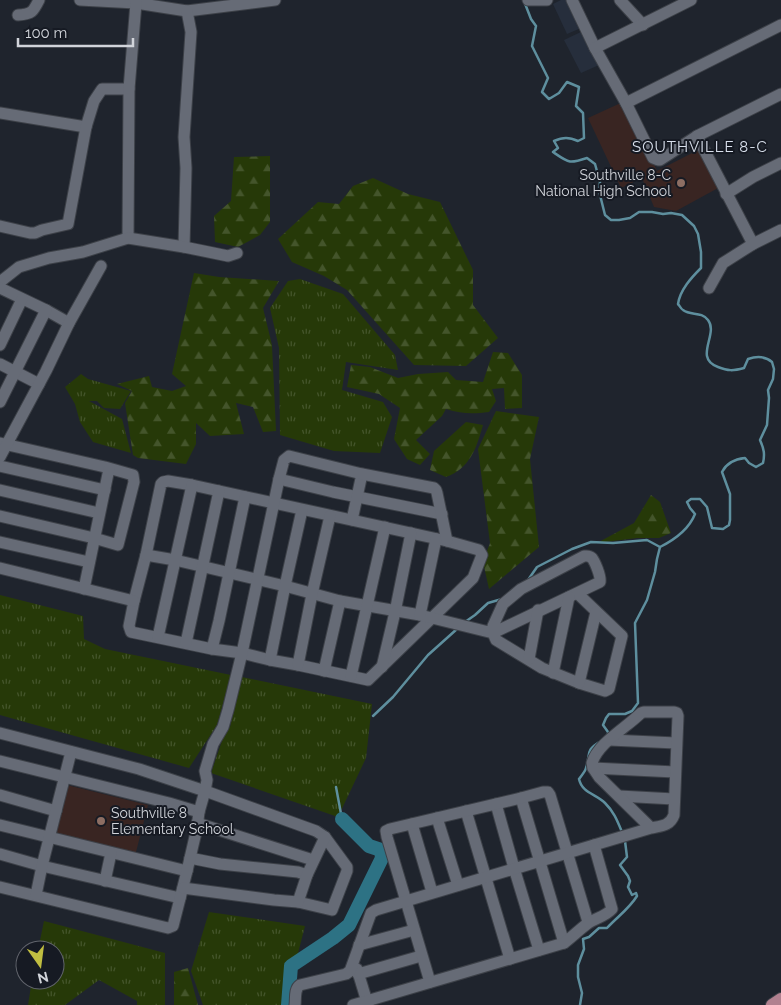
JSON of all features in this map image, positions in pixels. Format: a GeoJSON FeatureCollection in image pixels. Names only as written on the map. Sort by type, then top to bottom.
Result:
{"type":"FeatureCollection","features":[{"type":"Feature","properties":{"kind":"main road"},"geometry":{"type":"LineString","coordinates":[[772,1005],[781,999]]}},
{"type":"Feature","properties":{"kind":"street"},"geometry":{"type":"LineString","coordinates":[[18,15],[33,12],[39,0]]}},
{"type":"Feature","properties":{"kind":"street"},"geometry":{"type":"LineString","coordinates":[[80,0],[136,3],[188,11],[275,0]]}},
{"type":"Feature","properties":{"kind":"street"},"geometry":{"type":"LineString","coordinates":[[530,0],[547,0]]}},
{"type":"Feature","properties":{"kind":"street"},"geometry":{"type":"LineString","coordinates":[[572,0],[595,48],[626,102],[655,160],[660,160],[697,136],[781,94]]}},
{"type":"Feature","properties":{"kind":"street"},"geometry":{"type":"LineString","coordinates":[[620,0],[643,24]]}},
{"type":"Feature","properties":{"kind":"street"},"geometry":{"type":"LineString","coordinates":[[595,48],[691,0]]}},
{"type":"Feature","properties":{"kind":"street"},"geometry":{"type":"LineString","coordinates":[[128,238],[129,89],[136,3]]}},
{"type":"Feature","properties":{"kind":"street"},"geometry":{"type":"LineString","coordinates":[[184,247],[186,168],[184,138],[191,32],[188,11]]}},
{"type":"Feature","properties":{"kind":"street"},"geometry":{"type":"LineString","coordinates":[[626,102],[781,25]]}},
{"type":"Feature","properties":{"kind":"street"},"geometry":{"type":"LineString","coordinates":[[0,226],[30,233],[68,224],[86,127],[94,100],[102,89],[129,89]]}},
{"type":"Feature","properties":{"kind":"street"},"geometry":{"type":"LineString","coordinates":[[0,113],[86,127]]}},
{"type":"Feature","properties":{"kind":"street"},"geometry":{"type":"LineString","coordinates":[[697,136],[753,244]]}},
{"type":"Feature","properties":{"kind":"street"},"geometry":{"type":"LineString","coordinates":[[726,194],[753,177],[781,163]]}},
{"type":"Feature","properties":{"kind":"street"},"geometry":{"type":"LineString","coordinates":[[709,288],[723,263],[753,244],[781,230]]}},
{"type":"Feature","properties":{"kind":"street"},"geometry":{"type":"LineString","coordinates":[[0,282],[19,267],[49,258],[83,252],[128,238],[228,256],[238,253]]}},
{"type":"Feature","properties":{"kind":"street"},"geometry":{"type":"LineString","coordinates":[[0,457],[3,443],[39,384],[69,323],[101,266]]}},
{"type":"Feature","properties":{"kind":"street"},"geometry":{"type":"LineString","coordinates":[[0,288],[69,323]]}},
{"type":"Feature","properties":{"kind":"street"},"geometry":{"type":"LineString","coordinates":[[0,344],[22,299]]}},
{"type":"Feature","properties":{"kind":"street"},"geometry":{"type":"LineString","coordinates":[[0,402],[46,310]]}},
{"type":"Feature","properties":{"kind":"street"},"geometry":{"type":"LineString","coordinates":[[0,364],[39,384]]}},
{"type":"Feature","properties":{"kind":"street"},"geometry":{"type":"LineString","coordinates":[[0,516],[118,545],[134,482],[133,475],[3,443]]}},
{"type":"Feature","properties":{"kind":"street"},"geometry":{"type":"LineString","coordinates":[[0,887],[168,928],[172,926],[187,871],[205,791],[207,780],[205,771],[213,744],[223,728],[228,710],[279,479],[284,460],[289,456],[436,490],[442,514],[442,540],[425,617]]}},
{"type":"Feature","properties":{"kind":"street"},"geometry":{"type":"LineString","coordinates":[[0,466],[104,490]]}},
{"type":"Feature","properties":{"kind":"street"},"geometry":{"type":"LineString","coordinates":[[84,589],[109,469]]}},
{"type":"Feature","properties":{"kind":"street"},"geometry":{"type":"LineString","coordinates":[[352,520],[362,474]]}},
{"type":"Feature","properties":{"kind":"street"},"geometry":{"type":"LineString","coordinates":[[279,479],[442,514]]}},
{"type":"Feature","properties":{"kind":"street"},"geometry":{"type":"LineString","coordinates":[[168,481],[245,497],[442,540],[480,550],[482,555],[473,578],[425,617],[382,667],[368,680],[298,664],[131,632],[129,626],[134,601],[161,484],[168,481]]}},
{"type":"Feature","properties":{"kind":"street"},"geometry":{"type":"LineString","coordinates":[[158,636],[192,485]]}},
{"type":"Feature","properties":{"kind":"street"},"geometry":{"type":"LineString","coordinates":[[0,490],[100,513]]}},
{"type":"Feature","properties":{"kind":"street"},"geometry":{"type":"LineString","coordinates":[[186,643],[219,491]]}},
{"type":"Feature","properties":{"kind":"street"},"geometry":{"type":"LineString","coordinates":[[212,649],[245,497]]}},
{"type":"Feature","properties":{"kind":"street"},"geometry":{"type":"LineString","coordinates":[[270,660],[302,510]]}},
{"type":"Feature","properties":{"kind":"street"},"geometry":{"type":"LineString","coordinates":[[298,664],[330,516]]}},
{"type":"Feature","properties":{"kind":"street"},"geometry":{"type":"LineString","coordinates":[[351,676],[384,528]]}},
{"type":"Feature","properties":{"kind":"street"},"geometry":{"type":"LineString","coordinates":[[382,667],[411,533]]}},
{"type":"Feature","properties":{"kind":"street"},"geometry":{"type":"LineString","coordinates":[[0,542],[89,562]]}},
{"type":"Feature","properties":{"kind":"street"},"geometry":{"type":"LineString","coordinates":[[146,555],[176,560],[312,594],[493,632],[600,582],[601,578],[592,558],[588,556],[584,556],[521,589],[503,604],[493,626],[493,632],[496,640],[542,668],[605,692],[609,689],[622,636],[596,612],[573,595]]}},
{"type":"Feature","properties":{"kind":"street"},"geometry":{"type":"LineString","coordinates":[[0,568],[134,601]]}},
{"type":"Feature","properties":{"kind":"street"},"geometry":{"type":"LineString","coordinates":[[553,673],[573,595]]}},
{"type":"Feature","properties":{"kind":"street"},"geometry":{"type":"LineString","coordinates":[[324,670],[340,600]]}},
{"type":"Feature","properties":{"kind":"street"},"geometry":{"type":"LineString","coordinates":[[529,659],[538,610]]}},
{"type":"Feature","properties":{"kind":"street"},"geometry":{"type":"LineString","coordinates":[[579,683],[596,612]]}},
{"type":"Feature","properties":{"kind":"street"},"geometry":{"type":"LineString","coordinates":[[295,1005],[297,987],[300,985],[346,974],[350,971],[371,913],[384,906],[672,822],[674,815],[678,716],[674,712],[641,713],[598,751],[592,763],[599,777],[651,828]]}},
{"type":"Feature","properties":{"kind":"street"},"geometry":{"type":"LineString","coordinates":[[0,733],[138,769],[316,831],[325,837],[347,867],[347,871],[332,910],[298,902],[181,893],[105,881],[0,854]]}},
{"type":"Feature","properties":{"kind":"street"},"geometry":{"type":"LineString","coordinates":[[610,740],[676,743]]}},
{"type":"Feature","properties":{"kind":"street"},"geometry":{"type":"LineString","coordinates":[[36,895],[71,752]]}},
{"type":"Feature","properties":{"kind":"street"},"geometry":{"type":"LineString","coordinates":[[0,761],[169,803],[198,817],[313,860]]}},
{"type":"Feature","properties":{"kind":"street"},"geometry":{"type":"LineString","coordinates":[[593,768],[675,772]]}},
{"type":"Feature","properties":{"kind":"street"},"geometry":{"type":"LineString","coordinates":[[430,982],[386,831],[390,829],[548,792],[588,922]]}},
{"type":"Feature","properties":{"kind":"street"},"geometry":{"type":"LineString","coordinates":[[0,795],[56,812]]}},
{"type":"Feature","properties":{"kind":"street"},"geometry":{"type":"LineString","coordinates":[[619,796],[674,799]]}},
{"type":"Feature","properties":{"kind":"street"},"geometry":{"type":"LineString","coordinates":[[521,798],[564,943]]}},
{"type":"Feature","properties":{"kind":"street"},"geometry":{"type":"LineString","coordinates":[[496,804],[538,950]]}},
{"type":"Feature","properties":{"kind":"street"},"geometry":{"type":"LineString","coordinates":[[466,811],[510,959]]}},
{"type":"Feature","properties":{"kind":"street"},"geometry":{"type":"LineString","coordinates":[[437,818],[458,885]]}},
{"type":"Feature","properties":{"kind":"street"},"geometry":{"type":"LineString","coordinates":[[412,824],[432,892]]}},
{"type":"Feature","properties":{"kind":"street"},"geometry":{"type":"LineString","coordinates":[[0,825],[187,871]]}},
{"type":"Feature","properties":{"kind":"street"},"geometry":{"type":"LineString","coordinates":[[298,902],[313,860],[325,837]]}},
{"type":"Feature","properties":{"kind":"street"},"geometry":{"type":"LineString","coordinates":[[353,1005],[368,1003],[430,982],[564,943],[588,922],[602,917],[612,909],[594,845]]}},
{"type":"Feature","properties":{"kind":"street"},"geometry":{"type":"LineString","coordinates":[[105,881],[111,853]]}},
{"type":"Feature","properties":{"kind":"street"},"geometry":{"type":"LineString","coordinates":[[190,858],[220,864],[298,872],[307,875]]}},
{"type":"Feature","properties":{"kind":"street"},"geometry":{"type":"LineString","coordinates":[[360,945],[414,930]]}},
{"type":"Feature","properties":{"kind":"street"},"geometry":{"type":"LineString","coordinates":[[358,974],[421,956]]}},
{"type":"Feature","properties":{"kind":"street"},"geometry":{"type":"LineString","coordinates":[[354,961],[368,1003]]}},
{"type":"Feature","properties":{"kind":"shaded area"},"geometry":{"type":"Polygon","coordinates":[[[561,0],[567,0],[581,28],[567,34],[553,4],[561,0]]]}},
{"type":"Feature","properties":{"kind":"shaded area"},"geometry":{"type":"Polygon","coordinates":[[[583,31],[599,65],[581,73],[564,40],[583,31]]]}},
{"type":"Feature","properties":{"kind":"shaded area"},"geometry":{"type":"Polygon","coordinates":[[[625,101],[657,171],[700,149],[720,187],[676,211],[654,207],[642,178],[621,188],[588,118],[625,101]]]}},
{"type":"Feature","properties":{"kind":"shaded area","name":"Southville 8 Elementary School"},"geometry":{"type":"Polygon","coordinates":[[[67,785],[148,805],[135,856],[54,838],[67,785]]]}},
{"type":"Feature","properties":{"kind":"green space"},"geometry":{"type":"Polygon","coordinates":[[[270,156],[270,222],[260,235],[238,247],[215,242],[214,216],[231,201],[234,157],[270,156]]]}},
{"type":"Feature","properties":{"kind":"green space"},"geometry":{"type":"Polygon","coordinates":[[[373,178],[408,194],[440,202],[473,270],[473,305],[498,338],[466,366],[414,365],[347,290],[324,276],[292,262],[278,239],[318,202],[339,204],[353,186],[373,178]]]}},
{"type":"Feature","properties":{"kind":"green space"},"geometry":{"type":"Polygon","coordinates":[[[194,273],[219,277],[279,281],[263,308],[272,345],[276,431],[263,432],[253,407],[236,403],[244,434],[210,436],[196,423],[196,444],[186,464],[138,458],[133,455],[125,403],[132,391],[117,384],[149,376],[152,387],[172,391],[186,386],[172,374],[194,273]]]}},
{"type":"Feature","properties":{"kind":"green space"},"geometry":{"type":"Polygon","coordinates":[[[300,279],[343,294],[395,355],[398,370],[346,362],[342,390],[383,402],[392,417],[380,453],[334,451],[280,435],[279,348],[270,308],[288,281],[300,279]]]}},
{"type":"Feature","properties":{"kind":"green space"},"geometry":{"type":"Polygon","coordinates":[[[493,352],[508,353],[522,375],[522,408],[505,409],[504,388],[492,389],[496,401],[489,412],[468,413],[446,409],[442,416],[416,440],[430,454],[420,465],[407,459],[394,439],[400,408],[379,394],[347,387],[351,365],[370,367],[398,378],[418,374],[448,372],[456,380],[483,382],[493,352]]]}},
{"type":"Feature","properties":{"kind":"green space"},"geometry":{"type":"Polygon","coordinates":[[[81,374],[88,379],[131,391],[120,409],[104,408],[97,401],[89,401],[122,419],[131,453],[93,442],[80,422],[75,404],[65,387],[81,374]]]}},
{"type":"Feature","properties":{"kind":"green space"},"geometry":{"type":"Polygon","coordinates":[[[496,411],[539,417],[530,459],[539,547],[489,589],[483,562],[490,543],[478,449],[496,411]]]}},
{"type":"Feature","properties":{"kind":"green space"},"geometry":{"type":"Polygon","coordinates":[[[466,422],[483,425],[471,457],[461,468],[446,477],[430,470],[434,451],[466,422]]]}},
{"type":"Feature","properties":{"kind":"green space"},"geometry":{"type":"Polygon","coordinates":[[[651,495],[660,502],[671,533],[659,538],[637,538],[597,543],[634,523],[651,495]]]}},
{"type":"Feature","properties":{"kind":"green space"},"geometry":{"type":"Polygon","coordinates":[[[0,595],[83,616],[84,639],[105,649],[231,675],[217,725],[189,768],[0,715],[0,595]]]}},
{"type":"Feature","properties":{"kind":"green space"},"geometry":{"type":"Polygon","coordinates":[[[242,677],[372,704],[366,758],[338,817],[211,773],[224,735],[230,727],[242,677]]]}},
{"type":"Feature","properties":{"kind":"green space"},"geometry":{"type":"Polygon","coordinates":[[[209,912],[305,926],[288,992],[288,1005],[203,1005],[191,971],[209,912]]]}},
{"type":"Feature","properties":{"kind":"green space"},"geometry":{"type":"Polygon","coordinates":[[[44,921],[165,953],[165,1005],[137,1005],[137,1001],[99,980],[65,1005],[28,1005],[30,990],[65,990],[65,940],[40,940],[44,921]]]}},
{"type":"Feature","properties":{"kind":"green space"},"geometry":{"type":"Polygon","coordinates":[[[188,968],[198,1005],[174,1005],[174,972],[188,968]]]}},
{"type":"Feature","properties":{"kind":"waterway"},"geometry":{"type":"LineString","coordinates":[[524,1],[536,26],[532,46],[548,78],[542,92],[549,99],[559,93],[567,82],[579,87],[576,106],[583,113],[584,138],[578,141],[566,138],[554,141],[558,148],[553,152],[569,161],[587,158],[595,164],[605,215],[611,220],[630,218],[639,212],[671,213],[682,215],[694,226],[698,234],[701,268],[684,289],[678,304],[686,312],[702,315],[708,320],[711,332],[707,358],[718,367],[737,370],[744,368],[748,359],[761,357],[772,362],[774,369],[773,379],[768,390],[767,425],[760,440],[764,452],[763,463],[756,467],[745,458],[738,459],[729,463],[722,472],[730,494],[729,525],[723,529],[712,528],[707,507],[700,499],[691,499],[687,502],[695,514],[689,524],[681,534],[660,547],[647,600],[635,623],[638,703],[632,711],[625,714],[609,714],[603,725],[608,735]]}},
{"type":"Feature","properties":{"kind":"waterway"},"geometry":{"type":"LineString","coordinates":[[528,580],[537,567],[572,549],[591,542],[613,543],[647,540],[660,547]]}},
{"type":"Feature","properties":{"kind":"waterway"},"geometry":{"type":"LineString","coordinates":[[465,622],[488,603],[502,599]]}},
{"type":"Feature","properties":{"kind":"waterway"},"geometry":{"type":"LineString","coordinates":[[373,716],[393,697],[428,655],[457,629]]}},
{"type":"Feature","properties":{"kind":"waterway"},"geometry":{"type":"LineString","coordinates":[[601,741],[590,750],[585,769],[579,779],[586,790],[608,806],[622,832]]}},
{"type":"Feature","properties":{"kind":"waterway"},"geometry":{"type":"LineString","coordinates":[[336,787],[342,819]]}},
{"type":"Feature","properties":{"kind":"waterway"},"geometry":{"type":"LineString","coordinates":[[288,1005],[291,966],[349,925],[382,858],[381,850],[369,846],[342,819]]}},
{"type":"Feature","properties":{"kind":"waterway"},"geometry":{"type":"LineString","coordinates":[[580,1005],[582,993],[578,977],[578,965],[584,949],[583,939],[589,937],[599,928],[607,928],[627,909],[637,896],[636,893],[632,895],[628,887],[630,881],[620,865],[627,857],[625,841]]}},
{"type":"Feature","properties":{"kind":"place","name":"Southville 8-C National High School"},"geometry":{"type":"Point","coordinates":[681,183]}},
{"type":"Feature","properties":{"kind":"place","name":"Southville 8 Elementary School"},"geometry":{"type":"Point","coordinates":[101,821]}},
{"type":"Feature","properties":{"kind":"district","name":"SOUTHVILLE 8-C"},"geometry":{"type":"Point","coordinates":[700,147]}}]}
